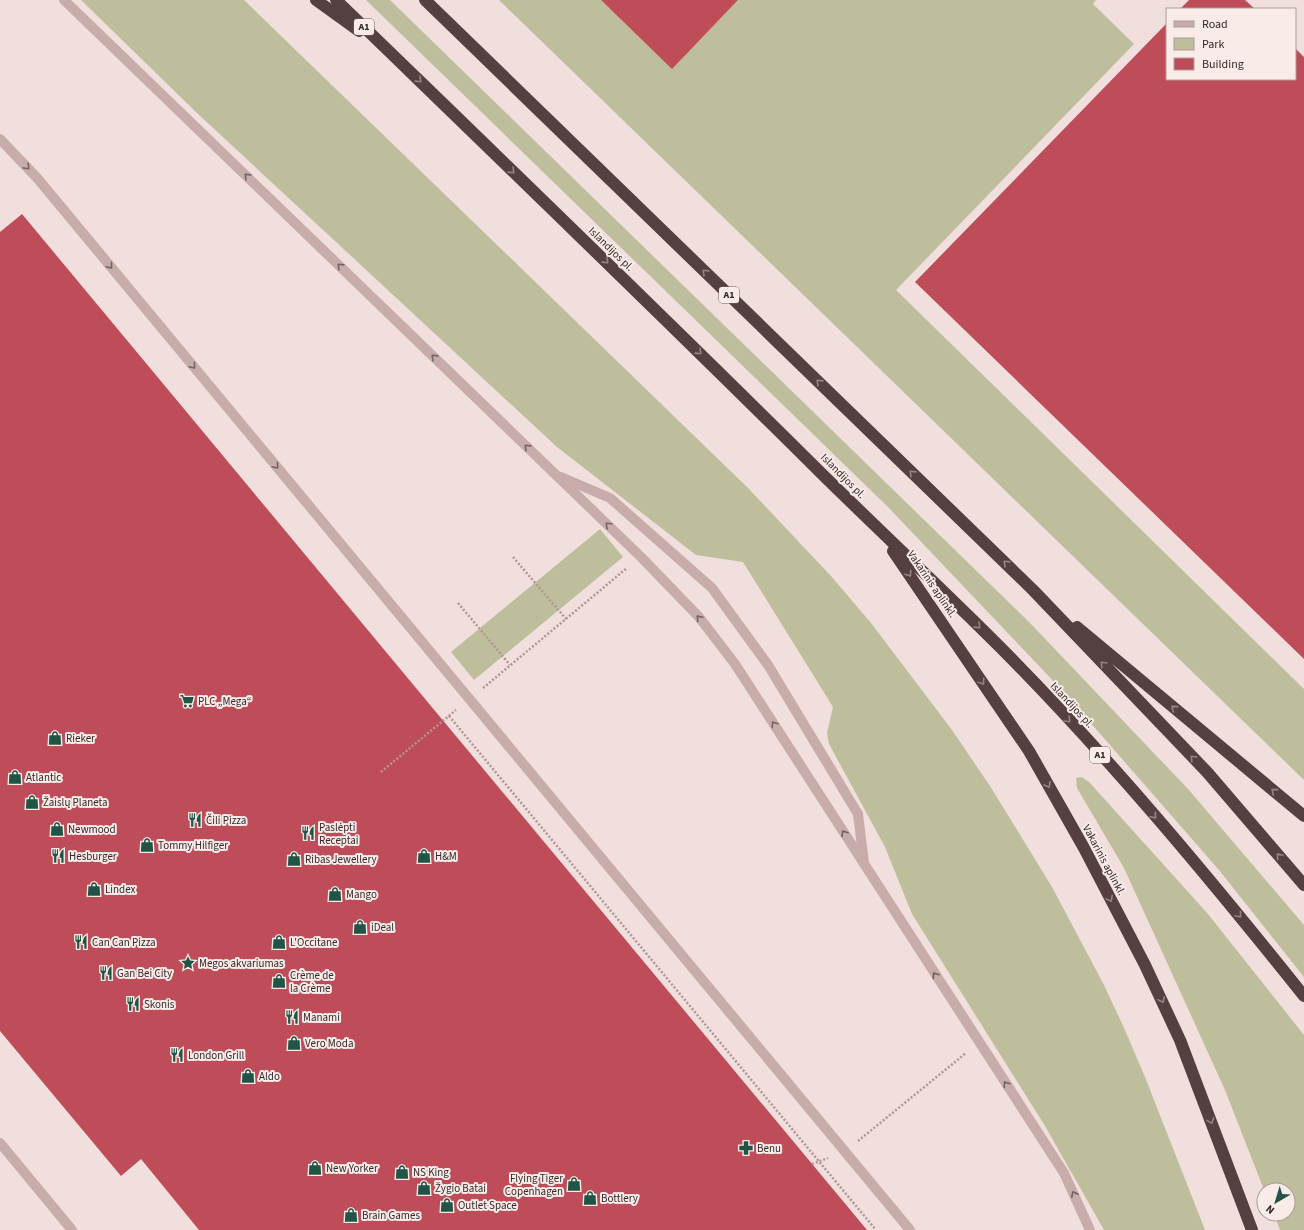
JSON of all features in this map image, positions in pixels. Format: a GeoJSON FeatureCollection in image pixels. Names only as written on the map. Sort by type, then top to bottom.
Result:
{"type":"FeatureCollection","features":[{"type":"Feature","properties":{"kind":"highway"},"geometry":{"type":"LineString","coordinates":[[316,0],[391,53]]}},
{"type":"Feature","properties":{"kind":"highway","name":"Islandijos pl."},"geometry":{"type":"LineString","coordinates":[[336,0],[712,365],[879,531],[1002,650],[1105,760],[1242,919],[1304,996]]}},
{"type":"Feature","properties":{"kind":"highway","name":"A1"},"geometry":{"type":"LineString","coordinates":[[425,0],[1034,590],[1207,772],[1304,885]]}},
{"type":"Feature","properties":{"kind":"highway","name":"Vakarinis aplinkl."},"geometry":{"type":"LineString","coordinates":[[879,531],[1029,751],[1084,848],[1145,965],[1180,1040],[1252,1230]]}},
{"type":"Feature","properties":{"kind":"highway"},"geometry":{"type":"LineString","coordinates":[[1034,590],[1304,816]]}},
{"type":"Feature","properties":{"kind":"street"},"geometry":{"type":"LineString","coordinates":[[64,0],[641,557],[699,617],[735,664],[1064,1173],[1090,1230]]}},
{"type":"Feature","properties":{"kind":"street"},"geometry":{"type":"LineString","coordinates":[[0,138],[38,179],[910,1230]]}},
{"type":"Feature","properties":{"kind":"street"},"geometry":{"type":"LineString","coordinates":[[555,474],[610,498],[712,588],[768,665],[858,814],[865,866]]}},
{"type":"Feature","properties":{"kind":"street"},"geometry":{"type":"LineString","coordinates":[[0,1143],[72,1230]]}},
{"type":"Feature","properties":{"kind":"path"},"geometry":{"type":"LineString","coordinates":[[514,557],[566,619]]}},
{"type":"Feature","properties":{"kind":"path"},"geometry":{"type":"LineString","coordinates":[[381,772],[641,557]]}},
{"type":"Feature","properties":{"kind":"path"},"geometry":{"type":"LineString","coordinates":[[458,603],[510,665]]}},
{"type":"Feature","properties":{"kind":"path"},"geometry":{"type":"LineString","coordinates":[[449,716],[876,1230]]}},
{"type":"Feature","properties":{"kind":"path"},"geometry":{"type":"LineString","coordinates":[[812,1164],[845,1152],[979,1043]]}},
{"type":"Feature","properties":{"kind":"green space"},"geometry":{"type":"Polygon","coordinates":[[[81,0],[244,0],[748,488],[831,576],[871,623],[952,730],[990,786],[1052,887],[1104,985],[1124,1028],[1145,1077],[1205,1230],[1104,1230],[1045,1126],[912,914],[885,847],[829,744],[827,733],[833,707],[743,562],[696,555],[557,447],[197,113],[81,0]]]}},
{"type":"Feature","properties":{"kind":"green space"},"geometry":{"type":"Polygon","coordinates":[[[366,0],[390,0],[1030,623],[1189,790],[1304,925],[1304,977],[1219,870],[1061,689],[888,507],[366,0]]]}},
{"type":"Feature","properties":{"kind":"green space"},"geometry":{"type":"Polygon","coordinates":[[[499,0],[601,0],[672,68],[738,0],[1096,0],[1093,4],[1134,44],[896,290],[1304,689],[1304,780],[499,0]]]}},
{"type":"Feature","properties":{"kind":"green space"},"geometry":{"type":"Polygon","coordinates":[[[600,529],[623,557],[474,680],[451,652],[600,529]]]}},
{"type":"Feature","properties":{"kind":"green space"},"geometry":{"type":"Polygon","coordinates":[[[1082,777],[1090,783],[1208,914],[1304,1035],[1304,1230],[1280,1230],[1277,1222],[1296,1222],[1296,1182],[1261,1182],[1225,1090],[1124,868],[1077,788],[1076,778],[1082,777]]]}},
{"type":"Feature","properties":{"kind":"building"},"geometry":{"type":"Polygon","coordinates":[[[601,0],[738,0],[672,69],[601,0]]]}},
{"type":"Feature","properties":{"kind":"building"},"geometry":{"type":"Polygon","coordinates":[[[1189,0],[1245,0],[1254,8],[1181,8],[1189,0]]]}},
{"type":"Feature","properties":{"kind":"building"},"geometry":{"type":"Polygon","coordinates":[[[1166,24],[1166,80],[1296,80],[1296,49],[1304,57],[1304,659],[915,282],[1166,24]]]}},
{"type":"Feature","properties":{"kind":"building","name":"PLC „Mega“"},"geometry":{"type":"Polygon","coordinates":[[[22,214],[867,1230],[199,1230],[141,1159],[121,1176],[0,1031],[0,232],[22,214]]]}},
{"type":"Feature","properties":{"kind":"place","name":"PLC „Mega“"},"geometry":{"type":"Point","coordinates":[187,701]}},
{"type":"Feature","properties":{"kind":"place","name":"Rieker"},"geometry":{"type":"Point","coordinates":[55,738]}},
{"type":"Feature","properties":{"kind":"place","name":"Atlantic"},"geometry":{"type":"Point","coordinates":[15,777]}},
{"type":"Feature","properties":{"kind":"place","name":"Žaislų Planeta"},"geometry":{"type":"Point","coordinates":[32,802]}},
{"type":"Feature","properties":{"kind":"place","name":"Čili Pizza"},"geometry":{"type":"Point","coordinates":[195,820]}},
{"type":"Feature","properties":{"kind":"place","name":"Newmood"},"geometry":{"type":"Point","coordinates":[57,829]}},
{"type":"Feature","properties":{"kind":"place","name":"Paslėpti Receptai"},"geometry":{"type":"Point","coordinates":[308,833]}},
{"type":"Feature","properties":{"kind":"place","name":"Tommy Hilfiger"},"geometry":{"type":"Point","coordinates":[147,845]}},
{"type":"Feature","properties":{"kind":"place","name":"Hesburger"},"geometry":{"type":"Point","coordinates":[58,856]}},
{"type":"Feature","properties":{"kind":"place","name":"H&M"},"geometry":{"type":"Point","coordinates":[424,856]}},
{"type":"Feature","properties":{"kind":"place","name":"Ribas Jewellery"},"geometry":{"type":"Point","coordinates":[294,859]}},
{"type":"Feature","properties":{"kind":"place","name":"Lindex"},"geometry":{"type":"Point","coordinates":[94,889]}},
{"type":"Feature","properties":{"kind":"place","name":"Mango"},"geometry":{"type":"Point","coordinates":[335,894]}},
{"type":"Feature","properties":{"kind":"place","name":"iDeal"},"geometry":{"type":"Point","coordinates":[360,927]}},
{"type":"Feature","properties":{"kind":"place","name":"Can Can Pizza"},"geometry":{"type":"Point","coordinates":[81,942]}},
{"type":"Feature","properties":{"kind":"place","name":"L'Occitane"},"geometry":{"type":"Point","coordinates":[279,942]}},
{"type":"Feature","properties":{"kind":"place","name":"Megos akvariumas"},"geometry":{"type":"Point","coordinates":[188,963]}},
{"type":"Feature","properties":{"kind":"place","name":"Gan Bei City"},"geometry":{"type":"Point","coordinates":[106,973]}},
{"type":"Feature","properties":{"kind":"place","name":"Crème de la Crème"},"geometry":{"type":"Point","coordinates":[279,981]}},
{"type":"Feature","properties":{"kind":"place","name":"Skonis"},"geometry":{"type":"Point","coordinates":[133,1004]}},
{"type":"Feature","properties":{"kind":"place","name":"Manami"},"geometry":{"type":"Point","coordinates":[292,1017]}},
{"type":"Feature","properties":{"kind":"place","name":"Vero Moda"},"geometry":{"type":"Point","coordinates":[294,1043]}},
{"type":"Feature","properties":{"kind":"place","name":"London Grill"},"geometry":{"type":"Point","coordinates":[177,1055]}},
{"type":"Feature","properties":{"kind":"place","name":"Aldo"},"geometry":{"type":"Point","coordinates":[248,1076]}},
{"type":"Feature","properties":{"kind":"place","name":"Benu"},"geometry":{"type":"Point","coordinates":[746,1148]}},
{"type":"Feature","properties":{"kind":"place","name":"New Yorker"},"geometry":{"type":"Point","coordinates":[315,1168]}},
{"type":"Feature","properties":{"kind":"place","name":"NS King"},"geometry":{"type":"Point","coordinates":[402,1172]}},
{"type":"Feature","properties":{"kind":"place","name":"Flying Tiger Copenhagen"},"geometry":{"type":"Point","coordinates":[574,1184]}},
{"type":"Feature","properties":{"kind":"place","name":"Žygio Batai"},"geometry":{"type":"Point","coordinates":[424,1188]}},
{"type":"Feature","properties":{"kind":"place","name":"Bottlery"},"geometry":{"type":"Point","coordinates":[590,1198]}},
{"type":"Feature","properties":{"kind":"place","name":"Outlet Space"},"geometry":{"type":"Point","coordinates":[447,1205]}},
{"type":"Feature","properties":{"kind":"place","name":"Brain Games"},"geometry":{"type":"Point","coordinates":[351,1215]}}]}
